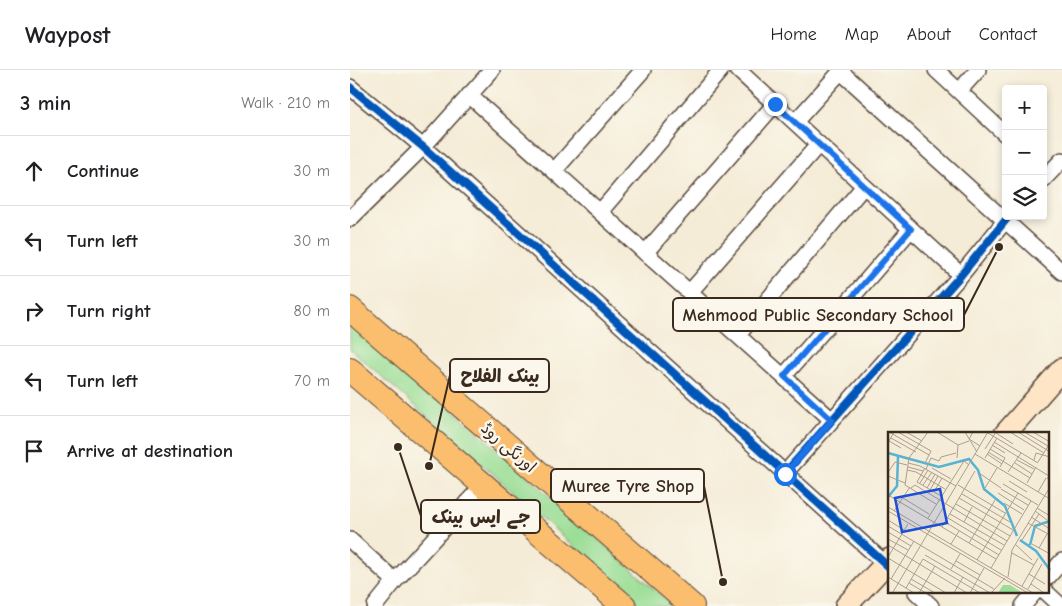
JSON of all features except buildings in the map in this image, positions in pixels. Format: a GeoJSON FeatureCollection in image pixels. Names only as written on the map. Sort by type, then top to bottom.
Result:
{"type":"FeatureCollection","features":[{"type":"Feature","properties":{"kind":"main road","name":"اورنگی روڈ"},"geometry":{"type":"LineString","coordinates":[[350,309],[692,606]]}},
{"type":"Feature","properties":{"kind":"main road"},"geometry":{"type":"LineString","coordinates":[[1007,432],[1062,369]]}},
{"type":"Feature","properties":{"kind":"main road"},"geometry":{"type":"LineString","coordinates":[[350,370],[624,606]]}},
{"type":"Feature","properties":{"kind":"main road"},"geometry":{"type":"LineString","coordinates":[[846,606],[888,563]]}},
{"type":"Feature","properties":{"kind":"street"},"geometry":{"type":"LineString","coordinates":[[350,219],[423,147],[492,70]]}},
{"type":"Feature","properties":{"kind":"street"},"geometry":{"type":"LineString","coordinates":[[554,171],[644,70]]}},
{"type":"Feature","properties":{"kind":"street"},"geometry":{"type":"LineString","coordinates":[[600,212],[721,70]]}},
{"type":"Feature","properties":{"kind":"street"},"geometry":{"type":"LineString","coordinates":[[738,70],[961,275]]}},
{"type":"Feature","properties":{"kind":"street"},"geometry":{"type":"LineString","coordinates":[[795,122],[841,70],[1002,214]]}},
{"type":"Feature","properties":{"kind":"street"},"geometry":{"type":"LineString","coordinates":[[936,70],[1002,131]]}},
{"type":"Feature","properties":{"kind":"street"},"geometry":{"type":"LineString","coordinates":[[959,91],[978,70]]}},
{"type":"Feature","properties":{"kind":"street"},"geometry":{"type":"LineString","coordinates":[[350,87],[423,147],[785,474],[888,563]]}},
{"type":"Feature","properties":{"kind":"street"},"geometry":{"type":"LineString","coordinates":[[469,96],[832,420]]}},
{"type":"Feature","properties":{"kind":"street"},"geometry":{"type":"LineString","coordinates":[[645,253],[775,104]]}},
{"type":"Feature","properties":{"kind":"street"},"geometry":{"type":"LineString","coordinates":[[690,292],[819,144]]}},
{"type":"Feature","properties":{"kind":"street"},"geometry":{"type":"LineString","coordinates":[[1047,173],[1062,160]]}},
{"type":"Feature","properties":{"kind":"street"},"geometry":{"type":"LineString","coordinates":[[738,335],[864,186]]}},
{"type":"Feature","properties":{"kind":"street"},"geometry":{"type":"LineString","coordinates":[[785,474],[961,275],[1005,220]]}},
{"type":"Feature","properties":{"kind":"street"},"geometry":{"type":"LineString","coordinates":[[1009,220],[1062,272]]}},
{"type":"Feature","properties":{"kind":"street"},"geometry":{"type":"LineString","coordinates":[[784,376],[911,229]]}},
{"type":"Feature","properties":{"kind":"street"},"geometry":{"type":"LineString","coordinates":[[375,606],[484,485]]}},
{"type":"Feature","properties":{"kind":"street"},"geometry":{"type":"LineString","coordinates":[[350,540],[396,581]]}},
{"type":"Feature","properties":{"kind":"street"},"geometry":{"type":"LineString","coordinates":[[1050,575],[1062,561]]}},
{"type":"Feature","properties":{"kind":"street"},"geometry":{"type":"LineString","coordinates":[[918,594],[932,606]]}},
{"type":"Feature","properties":{"kind":"street"},"geometry":{"type":"LineString","coordinates":[[1023,606],[1033,594]]}},
{"type":"Feature","properties":{"kind":"street"},"geometry":{"type":"LineString","coordinates":[[1048,594],[1061,606]]}},
{"type":"Feature","properties":{"kind":"green space"},"geometry":{"type":"Polygon","coordinates":[[[350,319],[673,606],[640,606],[350,349],[350,319]]]}},
{"type":"Feature","properties":{"kind":"cycle path"},"geometry":{"type":"LineString","coordinates":[[350,87],[423,147],[888,566]]}},
{"type":"Feature","properties":{"kind":"cycle path"},"geometry":{"type":"LineString","coordinates":[[785,473],[961,275],[1006,220]]}},
{"type":"Feature","properties":{"kind":"place","name":"Mehmood Public Secondary School"},"geometry":{"type":"Point","coordinates":[999,247]}},
{"type":"Feature","properties":{"kind":"place","name":"جے ایس بینک"},"geometry":{"type":"Point","coordinates":[398,447]}},
{"type":"Feature","properties":{"kind":"place","name":"بینک الفلاح"},"geometry":{"type":"Point","coordinates":[429,466]}},
{"type":"Feature","properties":{"kind":"place","name":"Muree Tyre Shop"},"geometry":{"type":"Point","coordinates":[723,582]}},
{"type":"Feature","properties":{"kind":"route"},"geometry":{"type":"LineString","coordinates":[[775,104],[911,229],[784,376],[832,420],[785,474]]}}]}
